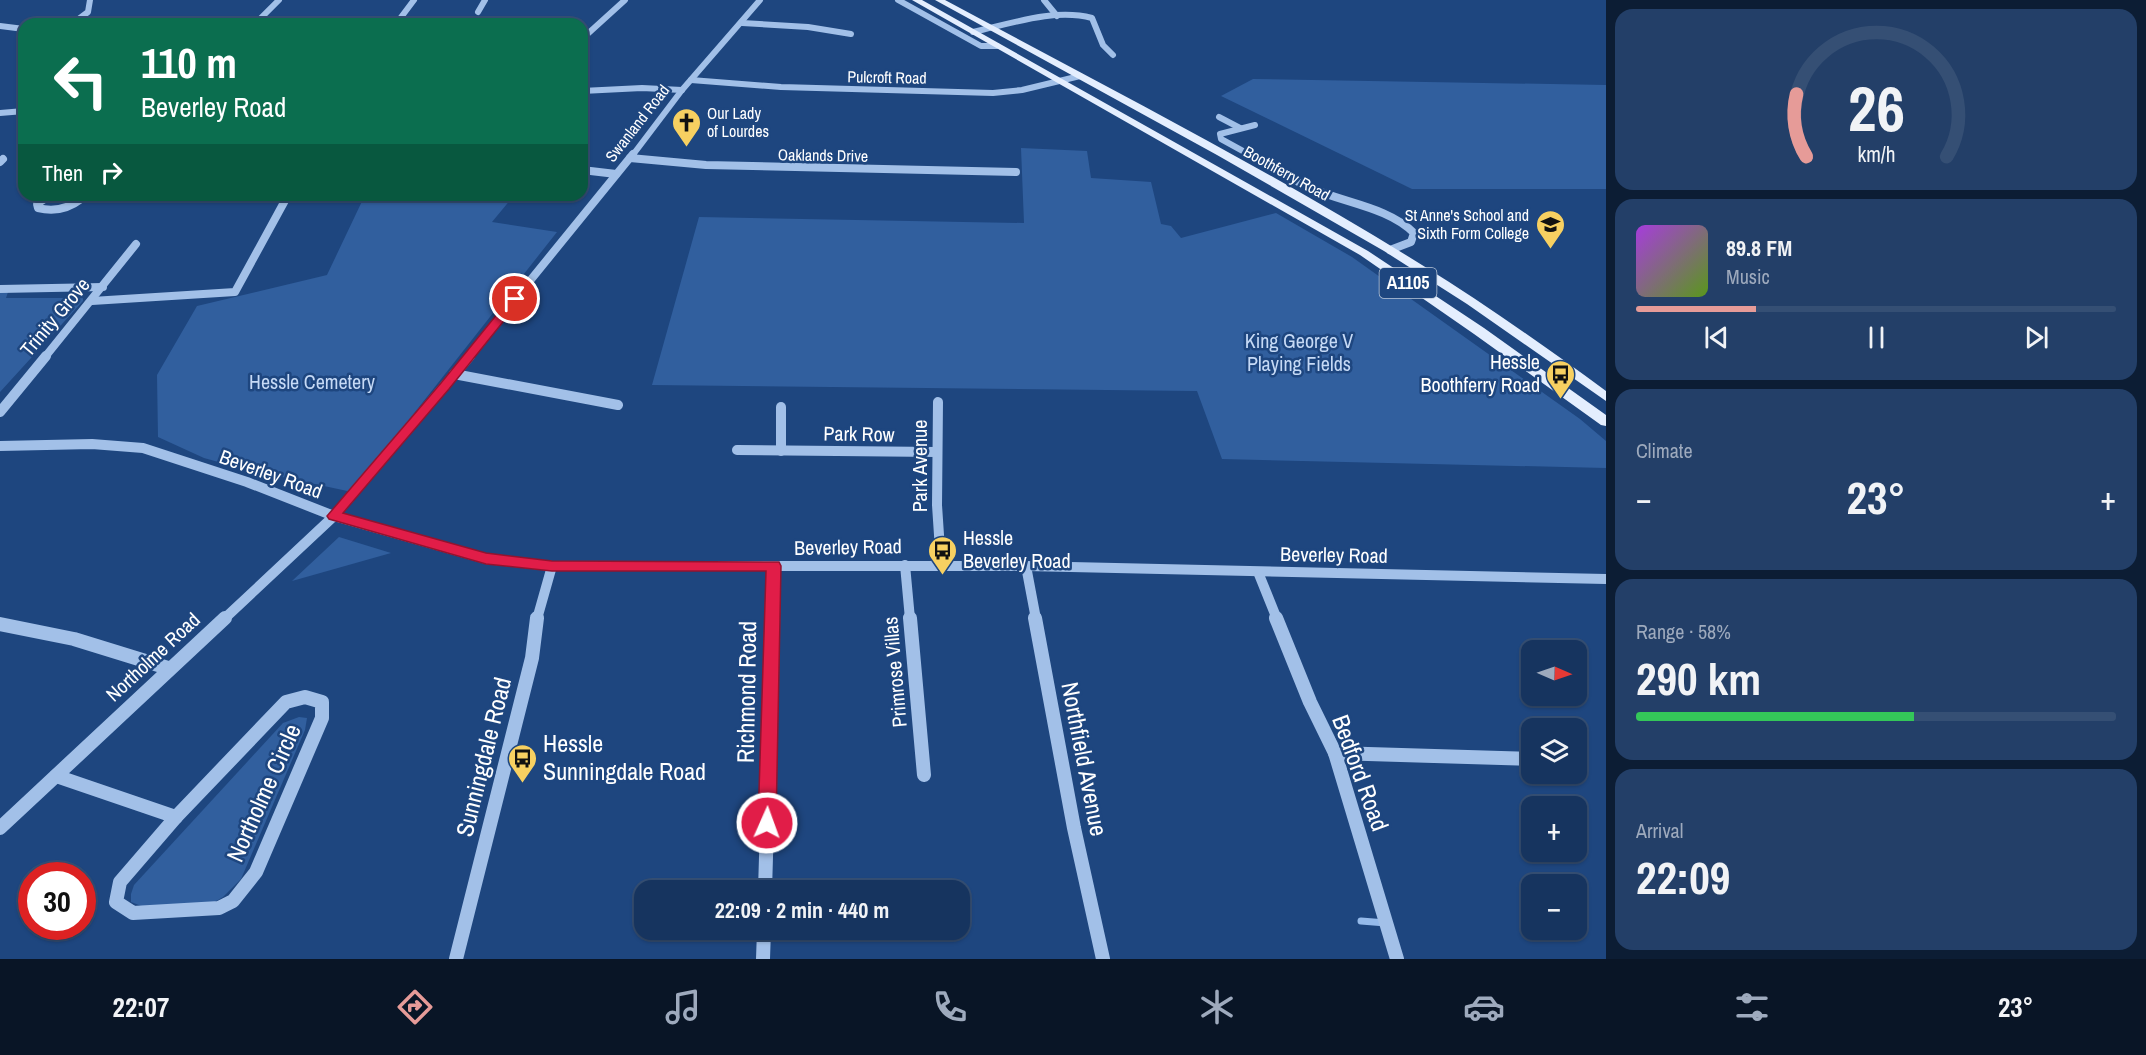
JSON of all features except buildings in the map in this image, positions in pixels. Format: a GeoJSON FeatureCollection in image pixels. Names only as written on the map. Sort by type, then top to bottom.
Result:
{"type":"FeatureCollection","features":[{"type":"Feature","properties":{"kind":"main road","name":"Boothferry Road"},"geometry":{"type":"LineString","coordinates":[[916,0],[1364,253],[1479,331],[1606,422]]}},
{"type":"Feature","properties":{"kind":"main road","name":"Boothferry Road"},"geometry":{"type":"LineString","coordinates":[[939,0],[1390,249],[1606,397]]}},
{"type":"Feature","properties":{"kind":"street"},"geometry":{"type":"LineString","coordinates":[[80,18],[88,12],[90,0]]}},
{"type":"Feature","properties":{"kind":"street"},"geometry":{"type":"LineString","coordinates":[[261,18],[279,0]]}},
{"type":"Feature","properties":{"kind":"street"},"geometry":{"type":"LineString","coordinates":[[400,18],[414,0]]}},
{"type":"Feature","properties":{"kind":"street"},"geometry":{"type":"LineString","coordinates":[[478,12],[485,0]]}},
{"type":"Feature","properties":{"kind":"street"},"geometry":{"type":"LineString","coordinates":[[588,34],[625,0]]}},
{"type":"Feature","properties":{"kind":"street","name":"Swanland Road"},"geometry":{"type":"LineString","coordinates":[[334,516],[454,374],[630,158],[682,90],[760,0]]}},
{"type":"Feature","properties":{"kind":"street","name":"Boothferry Road"},"geometry":{"type":"LineString","coordinates":[[898,0],[981,46],[997,46]]}},
{"type":"Feature","properties":{"kind":"street"},"geometry":{"type":"LineString","coordinates":[[1044,0],[1057,16]]}},
{"type":"Feature","properties":{"kind":"street"},"geometry":{"type":"LineString","coordinates":[[973,32],[1057,16],[1082,15],[1092,18],[1103,45],[1113,55]]}},
{"type":"Feature","properties":{"kind":"street"},"geometry":{"type":"LineString","coordinates":[[742,23],[807,27],[851,34]]}},
{"type":"Feature","properties":{"kind":"street"},"geometry":{"type":"LineString","coordinates":[[1,28],[18,29]]}},
{"type":"Feature","properties":{"kind":"street","name":"Pulcroft Road"},"geometry":{"type":"LineString","coordinates":[[691,80],[780,87],[993,93],[1080,76]]}},
{"type":"Feature","properties":{"kind":"street"},"geometry":{"type":"LineString","coordinates":[[588,91],[642,88],[682,90]]}},
{"type":"Feature","properties":{"kind":"street"},"geometry":{"type":"LineString","coordinates":[[0,113],[18,112]]}},
{"type":"Feature","properties":{"kind":"street"},"geometry":{"type":"LineString","coordinates":[[1219,117],[1240,128]]}},
{"type":"Feature","properties":{"kind":"street"},"geometry":{"type":"LineString","coordinates":[[1255,125],[1220,134],[1221,139],[1311,188],[1378,212],[1406,225],[1414,233],[1411,242],[1390,249]]}},
{"type":"Feature","properties":{"kind":"street","name":"Oaklands Drive"},"geometry":{"type":"LineString","coordinates":[[630,158],[706,165],[1016,172]]}},
{"type":"Feature","properties":{"kind":"street"},"geometry":{"type":"LineString","coordinates":[[588,171],[616,174]]}},
{"type":"Feature","properties":{"kind":"street"},"geometry":{"type":"LineString","coordinates":[[42,201],[37,204],[38,208],[55,211],[67,208],[78,201]]}},
{"type":"Feature","properties":{"kind":"street"},"geometry":{"type":"LineString","coordinates":[[92,301],[235,292],[285,201]]}},
{"type":"Feature","properties":{"kind":"street","name":"Trinity Grove"},"geometry":{"type":"LineString","coordinates":[[0,412],[136,244]]}},
{"type":"Feature","properties":{"kind":"street"},"geometry":{"type":"LineString","coordinates":[[0,289],[103,287]]}},
{"type":"Feature","properties":{"kind":"street"},"geometry":{"type":"LineString","coordinates":[[454,374],[618,405]]}},
{"type":"Feature","properties":{"kind":"street","name":"Park Avenue"},"geometry":{"type":"LineString","coordinates":[[938,402],[937,505],[941,565]]}},
{"type":"Feature","properties":{"kind":"street"},"geometry":{"type":"LineString","coordinates":[[781,407],[781,451]]}},
{"type":"Feature","properties":{"kind":"street","name":"Beverley Road"},"geometry":{"type":"LineString","coordinates":[[0,446],[92,444],[143,448],[247,482],[334,516],[486,559],[552,566],[905,564],[1606,579]]}},
{"type":"Feature","properties":{"kind":"street","name":"Park Row"},"geometry":{"type":"LineString","coordinates":[[737,450],[937,452]]}},
{"type":"Feature","properties":{"kind":"street","name":"Northolme Road"},"geometry":{"type":"LineString","coordinates":[[0,828],[334,516]]}},
{"type":"Feature","properties":{"kind":"street","name":"Primrose Villas"},"geometry":{"type":"LineString","coordinates":[[905,564],[924,775]]}},
{"type":"Feature","properties":{"kind":"street","name":"Sunningdale Road"},"geometry":{"type":"LineString","coordinates":[[456,959],[532,658],[534,628],[552,566]]}},
{"type":"Feature","properties":{"kind":"street","name":"Richmond Road"},"geometry":{"type":"LineString","coordinates":[[765,880],[774,566]]}},
{"type":"Feature","properties":{"kind":"street","name":"Northfield Avenue"},"geometry":{"type":"LineString","coordinates":[[1026,566],[1074,828],[1103,959]]}},
{"type":"Feature","properties":{"kind":"street","name":"Bedford Road"},"geometry":{"type":"LineString","coordinates":[[1258,572],[1310,702],[1335,753],[1397,959]]}},
{"type":"Feature","properties":{"kind":"street"},"geometry":{"type":"LineString","coordinates":[[0,624],[19,626],[84,642],[168,669]]}},
{"type":"Feature","properties":{"kind":"street","name":"Northolme Circle"},"geometry":{"type":"LineString","coordinates":[[305,697],[322,702],[322,718],[256,872],[233,901],[219,908],[132,913],[116,902],[120,882],[176,817],[286,702],[305,697]]}},
{"type":"Feature","properties":{"kind":"street"},"geometry":{"type":"LineString","coordinates":[[1335,753],[1521,759]]}},
{"type":"Feature","properties":{"kind":"street"},"geometry":{"type":"LineString","coordinates":[[57,776],[176,817]]}},
{"type":"Feature","properties":{"kind":"street"},"geometry":{"type":"LineString","coordinates":[[763,959],[764,940]]}},
{"type":"Feature","properties":{"kind":"green space"},"geometry":{"type":"Polygon","coordinates":[[[1253,79],[1606,85],[1606,189],[1412,189],[1221,96],[1253,79]]]}},
{"type":"Feature","properties":{"kind":"green space","name":"King George V Playing Fields"},"geometry":{"type":"Polygon","coordinates":[[[1021,148],[1087,151],[1091,178],[1151,182],[1161,224],[1171,226],[1181,238],[1276,213],[1352,257],[1580,419],[1606,441],[1606,468],[1222,459],[1197,391],[652,385],[699,217],[1024,223],[1021,148]]]}},
{"type":"Feature","properties":{"kind":"green space","name":"Hessle Cemetery"},"geometry":{"type":"Polygon","coordinates":[[[362,201],[509,201],[492,222],[557,232],[352,492],[204,458],[158,437],[157,375],[197,306],[327,275],[362,201]]]}},
{"type":"Feature","properties":{"kind":"green space"},"geometry":{"type":"Polygon","coordinates":[[[0,292],[8,292],[6,298],[83,298],[83,301],[0,392],[0,292]]]}},
{"type":"Feature","properties":{"kind":"green space"},"geometry":{"type":"Polygon","coordinates":[[[339,537],[391,553],[292,581],[339,537]]]}},
{"type":"Feature","properties":{"kind":"green space"},"geometry":{"type":"Polygon","coordinates":[[[299,717],[307,718],[305,730],[241,879],[223,897],[213,903],[144,907],[131,902],[134,885],[283,723],[299,717]]]}},
{"type":"Feature","properties":{"kind":"waterway"},"geometry":{"type":"LineString","coordinates":[[1361,921],[1386,923]]}},
{"type":"Feature","properties":{"kind":"place","name":"Our Lady of Lourdes"},"geometry":{"type":"Point","coordinates":[686,148]}},
{"type":"Feature","properties":{"kind":"place","name":"St Anne's School and Sixth Form College"},"geometry":{"type":"Point","coordinates":[1550,250]}},
{"type":"Feature","properties":{"kind":"place","name":"Hessle Boothferry Road"},"geometry":{"type":"Point","coordinates":[1561,400]}},
{"type":"Feature","properties":{"kind":"place","name":"Hessle Beverley Road"},"geometry":{"type":"Point","coordinates":[942,576]}},
{"type":"Feature","properties":{"kind":"place","name":"Hessle Sunningdale Road"},"geometry":{"type":"Point","coordinates":[522,784]}},
{"type":"Feature","properties":{"kind":"route"},"geometry":{"type":"LineString","coordinates":[[515,299],[445,386],[334,516],[486,559],[552,566],[774,566],[767,823]]}}]}
